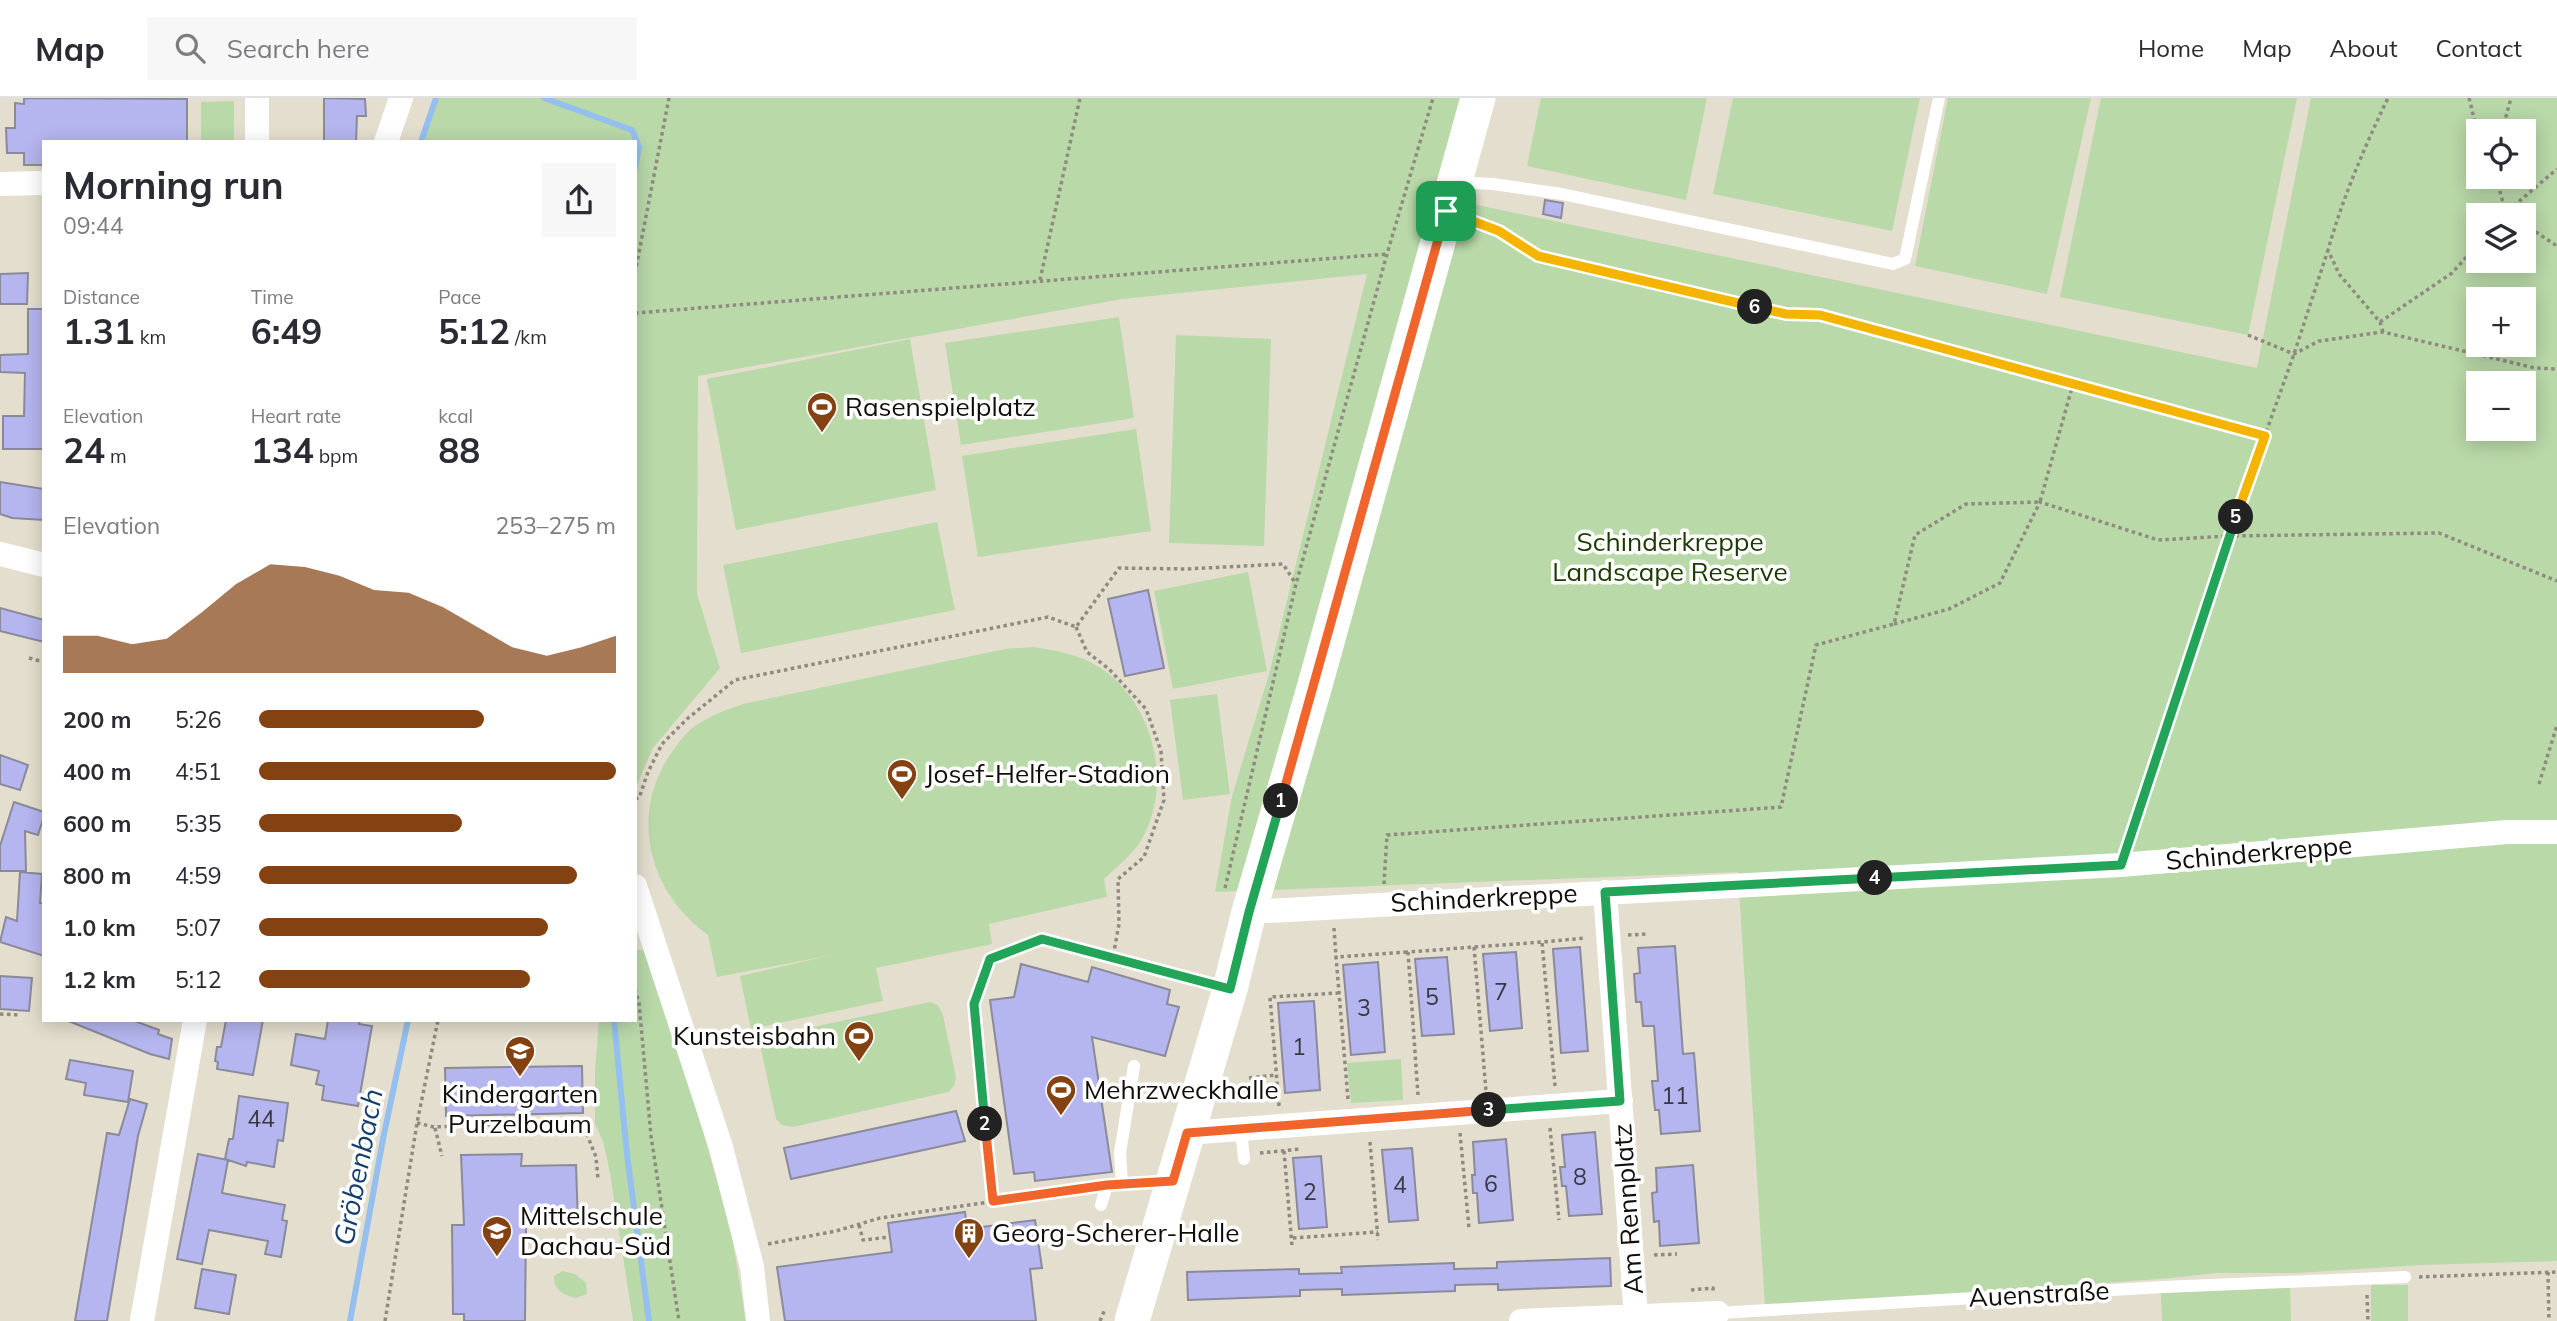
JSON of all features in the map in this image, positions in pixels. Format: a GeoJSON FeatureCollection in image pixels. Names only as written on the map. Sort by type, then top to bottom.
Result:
{"type":"FeatureCollection","features":[{"type":"Feature","properties":{"kind":"street"},"geometry":{"type":"LineString","coordinates":[[257,98],[257,140]]}},
{"type":"Feature","properties":{"kind":"street"},"geometry":{"type":"LineString","coordinates":[[387,140],[401,98]]}},
{"type":"Feature","properties":{"kind":"street"},"geometry":{"type":"LineString","coordinates":[[1132,1321],[1230,989],[1237,901],[1315,685],[1478,98]]}},
{"type":"Feature","properties":{"kind":"street"},"geometry":{"type":"LineString","coordinates":[[0,184],[42,183]]}},
{"type":"Feature","properties":{"kind":"street"},"geometry":{"type":"LineString","coordinates":[[0,554],[42,564]]}},
{"type":"Feature","properties":{"kind":"street","name":"Schinderkreppe"},"geometry":{"type":"LineString","coordinates":[[1237,901],[1303,917],[1372,907],[1496,905],[1559,901],[1605,892],[1647,895],[2121,865],[2507,832],[2557,832]]}},
{"type":"Feature","properties":{"kind":"street"},"geometry":{"type":"LineString","coordinates":[[637,892],[721,1146],[747,1248],[758,1321]]}},
{"type":"Feature","properties":{"kind":"street","name":"Am Rennplatz"},"geometry":{"type":"LineString","coordinates":[[1605,892],[1636,1317]]}},
{"type":"Feature","properties":{"kind":"street"},"geometry":{"type":"LineString","coordinates":[[142,1321],[195,1022]]}},
{"type":"Feature","properties":{"kind":"street","name":"Am Rennplatz"},"geometry":{"type":"LineString","coordinates":[[1187,1133],[1249,1123],[1280,1126],[1620,1101]]}},
{"type":"Feature","properties":{"kind":"street","name":"Auenstraße"},"geometry":{"type":"LineString","coordinates":[[1521,1321],[1718,1313]]}},
{"type":"Feature","properties":{"kind":"lane"},"geometry":{"type":"LineString","coordinates":[[1450,197],[1493,184],[1562,194],[1893,264],[1905,259],[1939,98]]}},
{"type":"Feature","properties":{"kind":"lane"},"geometry":{"type":"LineString","coordinates":[[1122,1184],[1120,1153],[1134,1066]]}},
{"type":"Feature","properties":{"kind":"lane"},"geometry":{"type":"LineString","coordinates":[[1244,1159],[1249,1123]]}},
{"type":"Feature","properties":{"kind":"lane"},"geometry":{"type":"LineString","coordinates":[[1101,1205],[1107,1185],[1173,1181]]}},
{"type":"Feature","properties":{"kind":"lane","name":"Auenstraße"},"geometry":{"type":"LineString","coordinates":[[1718,1313],[2094,1291],[2405,1277]]}},
{"type":"Feature","properties":{"kind":"path"},"geometry":{"type":"LineString","coordinates":[[637,263],[669,98]]}},
{"type":"Feature","properties":{"kind":"path"},"geometry":{"type":"LineString","coordinates":[[1040,280],[1080,98]]}},
{"type":"Feature","properties":{"kind":"path"},"geometry":{"type":"LineString","coordinates":[[1237,901],[1296,584],[1433,98]]}},
{"type":"Feature","properties":{"kind":"path"},"geometry":{"type":"LineString","coordinates":[[2121,865],[2229,536],[2294,354],[2340,206],[2388,98]]}},
{"type":"Feature","properties":{"kind":"path"},"geometry":{"type":"LineString","coordinates":[[2469,98],[2474,119]]}},
{"type":"Feature","properties":{"kind":"path"},"geometry":{"type":"LineString","coordinates":[[2505,119],[2511,98]]}},
{"type":"Feature","properties":{"kind":"path"},"geometry":{"type":"LineString","coordinates":[[2517,203],[2557,169]]}},
{"type":"Feature","properties":{"kind":"path"},"geometry":{"type":"LineString","coordinates":[[1450,197],[1538,256],[1786,314],[1820,315],[2265,436]]}},
{"type":"Feature","properties":{"kind":"path"},"geometry":{"type":"LineString","coordinates":[[2536,232],[2557,246]]}},
{"type":"Feature","properties":{"kind":"path"},"geometry":{"type":"LineString","coordinates":[[2328,250],[2339,274],[2380,322],[2383,332]]}},
{"type":"Feature","properties":{"kind":"path"},"geometry":{"type":"LineString","coordinates":[[637,313],[1387,254]]}},
{"type":"Feature","properties":{"kind":"path"},"geometry":{"type":"LineString","coordinates":[[2380,322],[2452,273],[2466,257]]}},
{"type":"Feature","properties":{"kind":"path"},"geometry":{"type":"LineString","coordinates":[[2248,335],[2294,354],[2319,341],[2383,332],[2535,368],[2557,369]]}},
{"type":"Feature","properties":{"kind":"path"},"geometry":{"type":"LineString","coordinates":[[1372,907],[1387,835],[1781,807],[1816,645],[1949,609],[2000,583],[2040,502],[2073,384]]}},
{"type":"Feature","properties":{"kind":"path"},"geometry":{"type":"LineString","coordinates":[[1894,624],[1915,534],[1966,505],[2040,502],[2158,540],[2229,536],[2439,533],[2557,581]]}},
{"type":"Feature","properties":{"kind":"path"},"geometry":{"type":"LineString","coordinates":[[1076,627],[1119,568],[1186,569],[1283,564],[1296,584]]}},
{"type":"Feature","properties":{"kind":"path"},"geometry":{"type":"LineString","coordinates":[[637,798],[662,744],[687,719],[735,680],[1048,617],[1076,627],[1087,653],[1109,668],[1146,709],[1161,751],[1164,800],[1144,857],[1118,879],[1119,924],[1113,957]]}},
{"type":"Feature","properties":{"kind":"path"},"geometry":{"type":"LineString","coordinates":[[29,658],[42,661]]}},
{"type":"Feature","properties":{"kind":"path"},"geometry":{"type":"LineString","coordinates":[[2539,784],[2557,725]]}},
{"type":"Feature","properties":{"kind":"path"},"geometry":{"type":"LineString","coordinates":[[1378,1240],[1338,993],[1336,957],[1648,934]]}},
{"type":"Feature","properties":{"kind":"path"},"geometry":{"type":"LineString","coordinates":[[993,1201],[974,1004],[990,959],[1042,939],[1230,989]]}},
{"type":"Feature","properties":{"kind":"path"},"geometry":{"type":"LineString","coordinates":[[1542,942],[1559,1220]]}},
{"type":"Feature","properties":{"kind":"path"},"geometry":{"type":"LineString","coordinates":[[1474,947],[1488,1111]]}},
{"type":"Feature","properties":{"kind":"path"},"geometry":{"type":"LineString","coordinates":[[1408,952],[1420,1115]]}},
{"type":"Feature","properties":{"kind":"path"},"geometry":{"type":"LineString","coordinates":[[1309,989],[1310,994]]}},
{"type":"Feature","properties":{"kind":"path"},"geometry":{"type":"LineString","coordinates":[[1280,1126],[1270,997],[1338,993]]}},
{"type":"Feature","properties":{"kind":"path"},"geometry":{"type":"LineString","coordinates":[[637,996],[651,1136],[680,1321]]}},
{"type":"Feature","properties":{"kind":"path"},"geometry":{"type":"LineString","coordinates":[[0,1014],[20,1016]]}},
{"type":"Feature","properties":{"kind":"path"},"geometry":{"type":"LineString","coordinates":[[385,1321],[417,1123],[438,1022]]}},
{"type":"Feature","properties":{"kind":"path"},"geometry":{"type":"LineString","coordinates":[[1249,1079],[1276,1075]]}},
{"type":"Feature","properties":{"kind":"path"},"geometry":{"type":"LineString","coordinates":[[1458,1113],[1469,1228]]}},
{"type":"Feature","properties":{"kind":"path"},"geometry":{"type":"LineString","coordinates":[[417,1123],[435,1127],[572,1121],[586,1132],[596,1157],[598,1180]]}},
{"type":"Feature","properties":{"kind":"path"},"geometry":{"type":"LineString","coordinates":[[435,1127],[442,1156]]}},
{"type":"Feature","properties":{"kind":"path"},"geometry":{"type":"LineString","coordinates":[[1284,1151],[1292,1246]]}},
{"type":"Feature","properties":{"kind":"path"},"geometry":{"type":"LineString","coordinates":[[747,1248],[859,1225],[880,1218],[1107,1185]]}},
{"type":"Feature","properties":{"kind":"path"},"geometry":{"type":"LineString","coordinates":[[859,1225],[863,1240],[890,1237]]}},
{"type":"Feature","properties":{"kind":"path"},"geometry":{"type":"LineString","coordinates":[[1292,1238],[1378,1232]]}},
{"type":"Feature","properties":{"kind":"path"},"geometry":{"type":"LineString","coordinates":[[2548,1272],[2549,1321]]}},
{"type":"Feature","properties":{"kind":"path"},"geometry":{"type":"LineString","coordinates":[[2405,1277],[2557,1272]]}},
{"type":"Feature","properties":{"kind":"path"},"geometry":{"type":"LineString","coordinates":[[2367,1279],[2368,1321]]}},
{"type":"Feature","properties":{"kind":"green space","name":"Schinderkreppe Landscape Reserve"},"geometry":{"type":"Polygon","coordinates":[[[436,98],[1461,98],[1434,196],[2257,368],[2311,98],[2557,98],[2557,1261],[2420,1265],[2297,1273],[2215,1273],[1765,1307],[1738,872],[1215,892],[1232,796],[1269,674],[1367,274],[1122,299],[698,376],[697,594],[720,668],[653,748],[637,784],[637,140],[422,140],[436,98]]]}},
{"type":"Feature","properties":{"kind":"green space"},"geometry":{"type":"Polygon","coordinates":[[[1541,98],[1707,98],[1686,200],[1527,166],[1541,98]]]}},
{"type":"Feature","properties":{"kind":"green space"},"geometry":{"type":"Polygon","coordinates":[[[1733,98],[1920,98],[1892,231],[1713,194],[1733,98]]]}},
{"type":"Feature","properties":{"kind":"green space"},"geometry":{"type":"Polygon","coordinates":[[[1948,98],[2091,98],[2047,294],[1915,266],[1948,98]]]}},
{"type":"Feature","properties":{"kind":"green space"},"geometry":{"type":"Polygon","coordinates":[[[2101,98],[2297,98],[2248,335],[2060,297],[2101,98]]]}},
{"type":"Feature","properties":{"kind":"green space"},"geometry":{"type":"Polygon","coordinates":[[[234,101],[234,140],[201,140],[201,102],[234,101]]]}},
{"type":"Feature","properties":{"kind":"green space"},"geometry":{"type":"Polygon","coordinates":[[[1119,317],[1134,418],[961,445],[945,343],[1119,317]]]}},
{"type":"Feature","properties":{"kind":"green space"},"geometry":{"type":"Polygon","coordinates":[[[1176,335],[1271,339],[1264,546],[1169,543],[1176,335]]]}},
{"type":"Feature","properties":{"kind":"green space","name":"Rasenspielplatz"},"geometry":{"type":"Polygon","coordinates":[[[910,339],[936,490],[736,530],[707,379],[910,339]]]}},
{"type":"Feature","properties":{"kind":"green space"},"geometry":{"type":"Polygon","coordinates":[[[1136,429],[1151,531],[978,557],[962,456],[1136,429]]]}},
{"type":"Feature","properties":{"kind":"green space"},"geometry":{"type":"Polygon","coordinates":[[[937,522],[955,610],[741,653],[723,565],[937,522]]]}},
{"type":"Feature","properties":{"kind":"green space"},"geometry":{"type":"Polygon","coordinates":[[[1248,572],[1267,671],[1173,689],[1154,591],[1248,572]]]}},
{"type":"Feature","properties":{"kind":"green space","name":"Josef-Helfer-Stadion"},"geometry":{"type":"Polygon","coordinates":[[[1034,647],[1086,660],[1109,674],[1128,693],[1142,716],[1152,741],[1157,768],[1156,795],[1150,821],[1138,845],[1104,879],[1107,897],[989,924],[992,944],[876,968],[883,1001],[751,1029],[740,976],[832,955],[717,977],[708,935],[688,918],[671,898],[659,876],[651,852],[648,828],[650,803],[657,779],[678,743],[700,722],[743,704],[1005,649],[1034,647]]]}},
{"type":"Feature","properties":{"kind":"green space"},"geometry":{"type":"Polygon","coordinates":[[[1217,694],[1230,794],[1183,800],[1170,700],[1217,694]]]}},
{"type":"Feature","properties":{"kind":"green space"},"geometry":{"type":"Polygon","coordinates":[[[637,950],[646,950],[689,1083],[731,1230],[746,1321],[633,1321],[610,1173],[603,1141],[595,1124],[599,1022],[637,1022],[637,950]]]}},
{"type":"Feature","properties":{"kind":"green space","name":"Kunsteisbahn"},"geometry":{"type":"Polygon","coordinates":[[[930,1002],[938,1005],[943,1015],[956,1077],[954,1086],[948,1092],[793,1127],[782,1125],[776,1119],[761,1049],[763,1040],[771,1036],[930,1002]]]}},
{"type":"Feature","properties":{"kind":"green space"},"geometry":{"type":"Polygon","coordinates":[[[1401,1059],[1403,1100],[1351,1103],[1347,1063],[1401,1059]]]}},
{"type":"Feature","properties":{"kind":"green space"},"geometry":{"type":"Polygon","coordinates":[[[562,1271],[575,1274],[586,1283],[587,1294],[576,1298],[560,1291],[555,1285],[554,1276],[562,1271]]]}},
{"type":"Feature","properties":{"kind":"green space"},"geometry":{"type":"Polygon","coordinates":[[[2371,1285],[2408,1285],[2408,1321],[2371,1321],[2371,1285]]]}},
{"type":"Feature","properties":{"kind":"green space"},"geometry":{"type":"Polygon","coordinates":[[[2290,1288],[2291,1321],[2162,1321],[2161,1293],[2290,1288]]]}},
{"type":"Feature","properties":{"kind":"building"},"geometry":{"type":"Polygon","coordinates":[[[24,98],[187,99],[187,140],[42,140],[42,165],[24,165],[24,153],[7,153],[6,128],[15,128],[15,103],[24,104],[24,98]]]}},
{"type":"Feature","properties":{"kind":"building"},"geometry":{"type":"Polygon","coordinates":[[[324,98],[365,99],[366,116],[357,116],[356,140],[324,140],[324,98]]]}},
{"type":"Feature","properties":{"kind":"building"},"geometry":{"type":"Polygon","coordinates":[[[1545,200],[1563,203],[1561,218],[1543,214],[1545,200]]]}},
{"type":"Feature","properties":{"kind":"building"},"geometry":{"type":"Polygon","coordinates":[[[28,273],[27,304],[0,304],[0,274],[28,273]]]}},
{"type":"Feature","properties":{"kind":"building"},"geometry":{"type":"Polygon","coordinates":[[[28,309],[42,309],[42,449],[3,449],[3,416],[24,416],[25,373],[0,372],[0,355],[28,354],[28,309]]]}},
{"type":"Feature","properties":{"kind":"building"},"geometry":{"type":"Polygon","coordinates":[[[0,482],[42,489],[42,520],[12,518],[0,514],[0,482]]]}},
{"type":"Feature","properties":{"kind":"building"},"geometry":{"type":"Polygon","coordinates":[[[1148,590],[1164,668],[1125,676],[1108,599],[1148,590]]]}},
{"type":"Feature","properties":{"kind":"building"},"geometry":{"type":"Polygon","coordinates":[[[0,608],[42,619],[42,642],[0,631],[0,608]]]}},
{"type":"Feature","properties":{"kind":"building"},"geometry":{"type":"Polygon","coordinates":[[[0,755],[28,765],[20,790],[0,784],[0,755]]]}},
{"type":"Feature","properties":{"kind":"building"},"geometry":{"type":"Polygon","coordinates":[[[14,802],[42,811],[38,835],[25,831],[26,871],[0,871],[0,846],[14,802]]]}},
{"type":"Feature","properties":{"kind":"building"},"geometry":{"type":"Polygon","coordinates":[[[20,872],[42,874],[42,955],[0,942],[6,917],[17,921],[20,872]]]}},
{"type":"Feature","properties":{"kind":"building"},"geometry":{"type":"Polygon","coordinates":[[[1675,946],[1683,1054],[1694,1053],[1700,1131],[1661,1134],[1652,1081],[1658,1081],[1654,1026],[1643,1026],[1641,1002],[1636,1002],[1634,974],[1640,973],[1638,948],[1675,946]]]}},
{"type":"Feature","properties":{"kind":"building"},"geometry":{"type":"Polygon","coordinates":[[[1580,947],[1588,1051],[1561,1053],[1553,949],[1580,947]]]}},
{"type":"Feature","properties":{"kind":"building"},"geometry":{"type":"Polygon","coordinates":[[[1516,952],[1522,1028],[1490,1031],[1483,954],[1516,952]]]}},
{"type":"Feature","properties":{"kind":"building"},"geometry":{"type":"Polygon","coordinates":[[[1447,957],[1454,1034],[1422,1036],[1415,959],[1447,957]]]}},
{"type":"Feature","properties":{"kind":"building"},"geometry":{"type":"Polygon","coordinates":[[[1378,962],[1385,1052],[1351,1055],[1343,965],[1378,962]]]}},
{"type":"Feature","properties":{"kind":"building"},"geometry":{"type":"Polygon","coordinates":[[[1021,964],[1088,982],[1092,967],[1170,990],[1167,1004],[1179,1007],[1165,1056],[1092,1037],[1112,1172],[1035,1181],[1034,1172],[1014,1174],[990,1000],[1014,997],[1021,964]]]}},
{"type":"Feature","properties":{"kind":"building"},"geometry":{"type":"Polygon","coordinates":[[[0,976],[32,978],[29,1011],[0,1009],[0,976]]]}},
{"type":"Feature","properties":{"kind":"building"},"geometry":{"type":"Polygon","coordinates":[[[1314,1001],[1320,1090],[1285,1093],[1278,1003],[1314,1001]]]}},
{"type":"Feature","properties":{"kind":"building"},"geometry":{"type":"Polygon","coordinates":[[[71,1022],[137,1022],[159,1030],[158,1034],[172,1039],[169,1059],[71,1022]]]}},
{"type":"Feature","properties":{"kind":"building"},"geometry":{"type":"Polygon","coordinates":[[[226,1022],[263,1022],[253,1075],[217,1069],[217,1047],[221,1047],[226,1022]]]}},
{"type":"Feature","properties":{"kind":"building"},"geometry":{"type":"Polygon","coordinates":[[[328,1022],[360,1022],[372,1026],[358,1106],[322,1100],[324,1086],[316,1084],[319,1071],[291,1065],[296,1034],[325,1039],[328,1022]]]}},
{"type":"Feature","properties":{"kind":"building"},"geometry":{"type":"Polygon","coordinates":[[[70,1060],[133,1071],[128,1102],[84,1095],[86,1083],[66,1079],[70,1060]]]}},
{"type":"Feature","properties":{"kind":"building"},"geometry":{"type":"Polygon","coordinates":[[[582,1066],[583,1113],[446,1116],[445,1068],[582,1066]]]}},
{"type":"Feature","properties":{"kind":"building"},"geometry":{"type":"Polygon","coordinates":[[[239,1096],[288,1103],[283,1141],[278,1140],[274,1167],[247,1162],[246,1166],[225,1159],[229,1139],[233,1139],[239,1096]]]}},
{"type":"Feature","properties":{"kind":"building"},"geometry":{"type":"Polygon","coordinates":[[[130,1099],[147,1104],[138,1136],[107,1321],[75,1321],[107,1133],[119,1135],[130,1099]]]}},
{"type":"Feature","properties":{"kind":"building"},"geometry":{"type":"Polygon","coordinates":[[[956,1111],[965,1141],[791,1179],[784,1148],[956,1111]]]}},
{"type":"Feature","properties":{"kind":"building"},"geometry":{"type":"Polygon","coordinates":[[[1595,1132],[1602,1214],[1569,1216],[1566,1186],[1562,1186],[1560,1167],[1565,1167],[1562,1135],[1595,1132]]]}},
{"type":"Feature","properties":{"kind":"building"},"geometry":{"type":"Polygon","coordinates":[[[1506,1139],[1513,1220],[1479,1223],[1477,1193],[1473,1193],[1473,1142],[1506,1139]]]}},
{"type":"Feature","properties":{"kind":"building"},"geometry":{"type":"Polygon","coordinates":[[[1412,1148],[1418,1220],[1389,1222],[1382,1150],[1412,1148]]]}},
{"type":"Feature","properties":{"kind":"building"},"geometry":{"type":"Polygon","coordinates":[[[198,1154],[228,1160],[222,1193],[285,1205],[282,1220],[287,1221],[281,1257],[265,1254],[268,1241],[209,1230],[202,1264],[177,1259],[198,1154]]]}},
{"type":"Feature","properties":{"kind":"building"},"geometry":{"type":"Polygon","coordinates":[[[522,1154],[521,1166],[576,1165],[578,1223],[526,1224],[525,1321],[464,1321],[464,1314],[453,1314],[452,1225],[464,1225],[461,1155],[522,1154]]]}},
{"type":"Feature","properties":{"kind":"building"},"geometry":{"type":"Polygon","coordinates":[[[1321,1156],[1327,1227],[1299,1229],[1293,1158],[1321,1156]]]}},
{"type":"Feature","properties":{"kind":"building"},"geometry":{"type":"Polygon","coordinates":[[[1693,1165],[1699,1243],[1660,1246],[1659,1221],[1654,1222],[1652,1193],[1657,1192],[1656,1168],[1693,1165]]]}},
{"type":"Feature","properties":{"kind":"building","name":"Georg-Scherer-Halle"},"geometry":{"type":"Polygon","coordinates":[[[965,1212],[967,1229],[1035,1220],[1042,1268],[1030,1269],[1036,1321],[785,1321],[777,1267],[892,1252],[888,1223],[965,1212]]]}},
{"type":"Feature","properties":{"kind":"building"},"geometry":{"type":"Polygon","coordinates":[[[1610,1258],[1611,1286],[1498,1290],[1498,1284],[1455,1285],[1455,1291],[1342,1295],[1342,1289],[1300,1290],[1300,1296],[1188,1300],[1187,1272],[1299,1269],[1299,1274],[1342,1273],[1341,1267],[1454,1263],[1454,1269],[1497,1268],[1497,1262],[1610,1258]]]}},
{"type":"Feature","properties":{"kind":"building"},"geometry":{"type":"Polygon","coordinates":[[[202,1269],[236,1275],[229,1314],[195,1308],[202,1269]]]}},
{"type":"Feature","properties":{"kind":"waterway","name":"Gröbenbach"},"geometry":{"type":"LineString","coordinates":[[422,140],[436,98]]}},
{"type":"Feature","properties":{"kind":"waterway"},"geometry":{"type":"LineString","coordinates":[[544,98],[632,130],[636,140]]}},
{"type":"Feature","properties":{"kind":"waterway"},"geometry":{"type":"LineString","coordinates":[[637,142],[637,158]]}},
{"type":"Feature","properties":{"kind":"waterway","name":"Gröbenbach"},"geometry":{"type":"LineString","coordinates":[[350,1321],[408,1022]]}},
{"type":"Feature","properties":{"kind":"waterway"},"geometry":{"type":"LineString","coordinates":[[614,1022],[627,1155],[649,1321]]}},
{"type":"Feature","properties":{"kind":"place","name":"Rasenspielplatz"},"geometry":{"type":"Point","coordinates":[822,434]}},
{"type":"Feature","properties":{"kind":"place","name":"Josef-Helfer-Stadion"},"geometry":{"type":"Point","coordinates":[902,801]}},
{"type":"Feature","properties":{"kind":"place","name":"Kunsteisbahn"},"geometry":{"type":"Point","coordinates":[859,1063]}},
{"type":"Feature","properties":{"kind":"place","name":"Kindergarten Purzelbaum"},"geometry":{"type":"Point","coordinates":[520,1078]}},
{"type":"Feature","properties":{"kind":"place","name":"Mehrzweckhalle"},"geometry":{"type":"Point","coordinates":[1061,1117]}},
{"type":"Feature","properties":{"kind":"place","name":"Mittelschule Dachau-Süd"},"geometry":{"type":"Point","coordinates":[497,1258]}},
{"type":"Feature","properties":{"kind":"place","name":"Georg-Scherer-Halle"},"geometry":{"type":"Point","coordinates":[969,1260]}},
{"type":"Feature","properties":{"kind":"route"},"geometry":{"type":"LineString","coordinates":[[1446,211],[1499,231],[1538,256],[1786,314],[1820,315],[2265,436],[2229,536],[2121,865],[1605,892],[1620,1101],[1187,1133],[1173,1181],[1107,1185],[993,1201],[974,1004],[990,959],[1042,939],[1230,989],[1249,912],[1315,685],[1446,211]]}}]}
